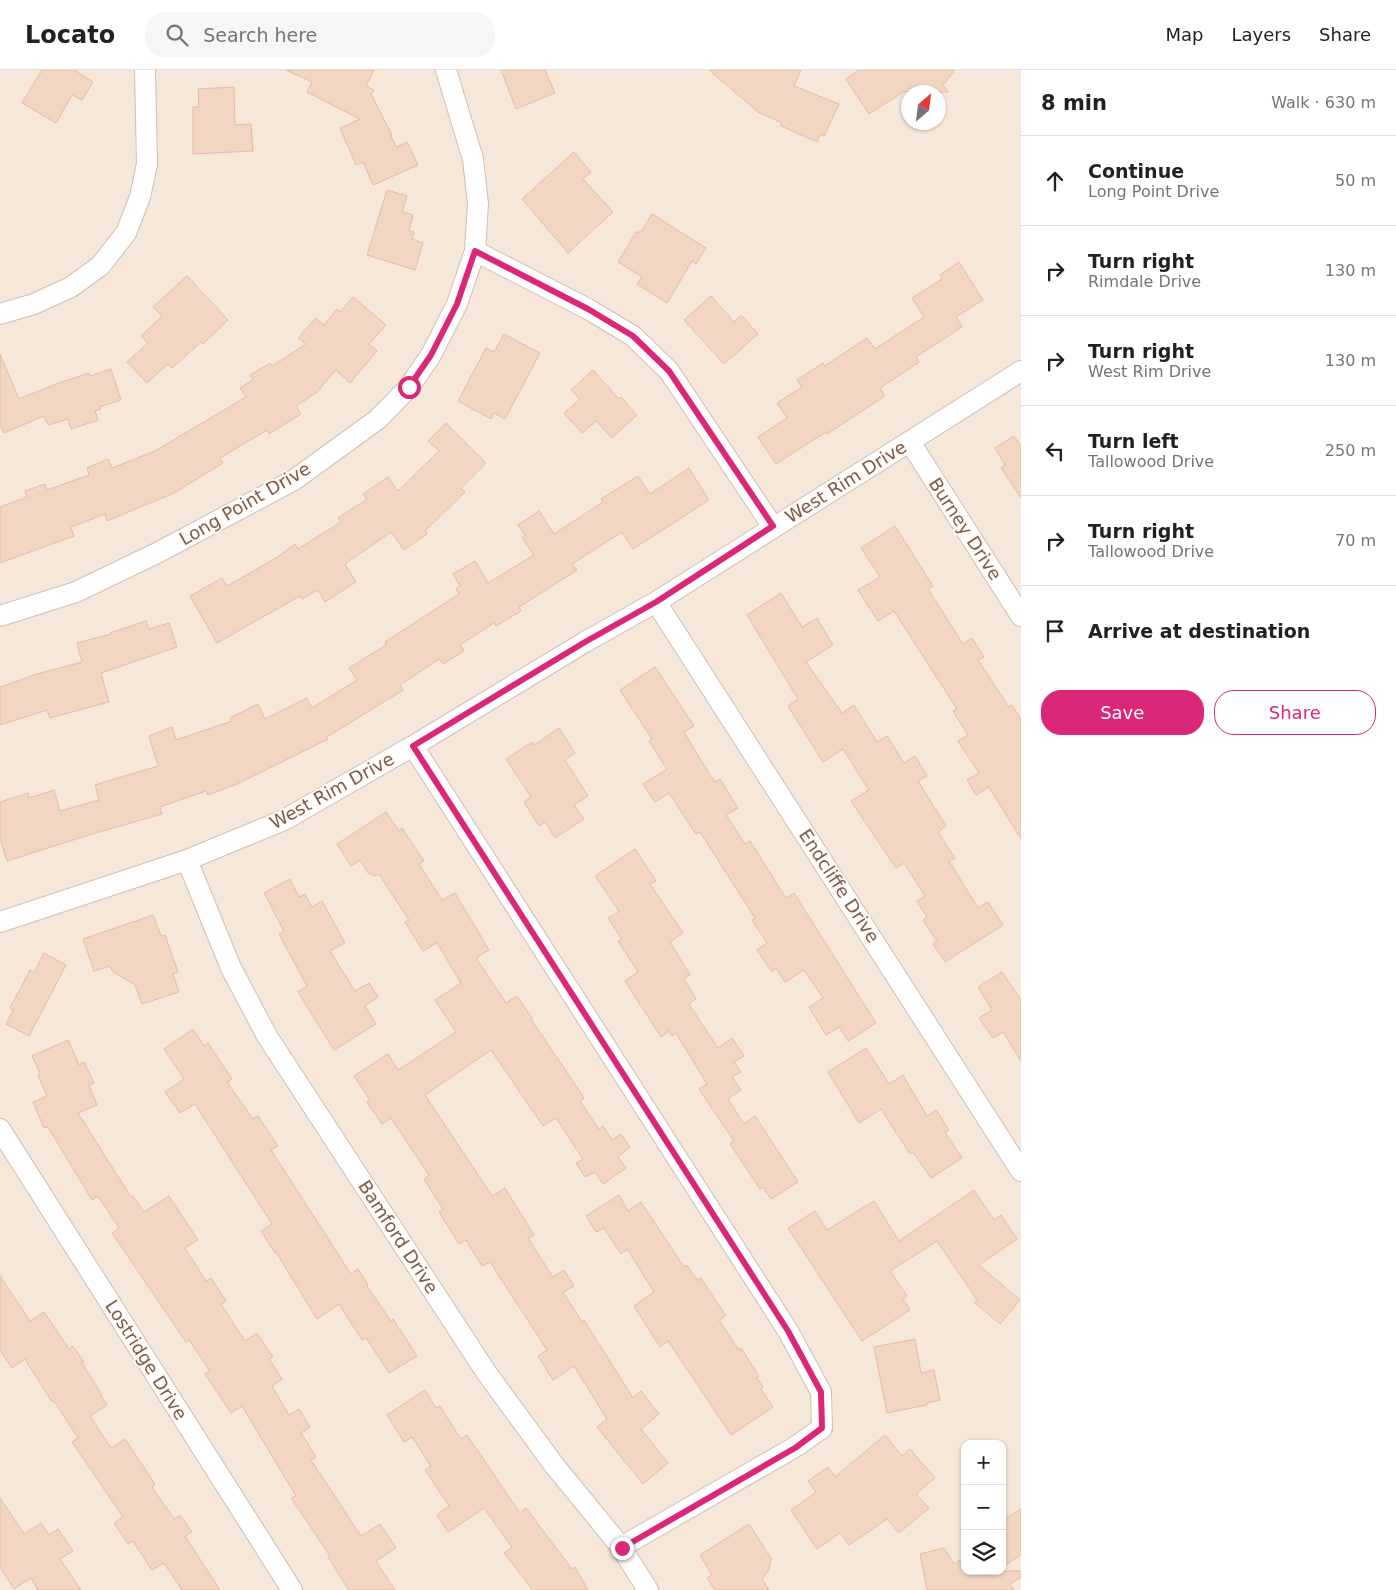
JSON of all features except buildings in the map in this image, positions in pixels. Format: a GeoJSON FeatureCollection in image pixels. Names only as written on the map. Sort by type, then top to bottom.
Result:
{"type":"FeatureCollection","features":[{"type":"Feature","properties":{"kind":"street"},"geometry":{"type":"LineString","coordinates":[[0,314],[34,304],[71,288],[100,266],[126,233],[140,197],[147,164],[145,70]]}},
{"type":"Feature","properties":{"kind":"street","name":"Long Point Drive"},"geometry":{"type":"LineString","coordinates":[[0,616],[76,592],[159,552],[294,480],[378,419],[409,387],[431,355],[457,304],[475,251],[478,204],[473,159],[446,70]]}},
{"type":"Feature","properties":{"kind":"street"},"geometry":{"type":"LineString","coordinates":[[475,251],[588,309],[633,336],[669,371],[773,526]]}},
{"type":"Feature","properties":{"kind":"street","name":"West Rim Drive"},"geometry":{"type":"LineString","coordinates":[[0,922],[187,860],[284,820],[656,602],[773,526],[1021,371]]}},
{"type":"Feature","properties":{"kind":"street","name":"Burney Drive"},"geometry":{"type":"LineString","coordinates":[[910,442],[1021,616]]}},
{"type":"Feature","properties":{"kind":"street","name":"Endcliffe Drive"},"geometry":{"type":"LineString","coordinates":[[656,602],[826,864],[1021,1171]]}},
{"type":"Feature","properties":{"kind":"street"},"geometry":{"type":"LineString","coordinates":[[413,746],[788,1331],[821,1392],[822,1428],[795,1448],[622,1548]]}},
{"type":"Feature","properties":{"kind":"street","name":"Bamford Drive"},"geometry":{"type":"LineString","coordinates":[[187,860],[231,968],[267,1036],[486,1372],[554,1465],[622,1548],[648,1590]]}},
{"type":"Feature","properties":{"kind":"street","name":"Lostridge Drive"},"geometry":{"type":"LineString","coordinates":[[0,1129],[292,1590]]}},
{"type":"Feature","properties":{"kind":"shaded area"},"geometry":{"type":"Polygon","coordinates":[[[0,70],[1021,70],[1021,1590],[0,1590],[0,70]]]}},
{"type":"Feature","properties":{"kind":"route"},"geometry":{"type":"LineString","coordinates":[[409,387],[431,355],[457,304],[475,251],[588,309],[633,336],[669,371],[773,526],[656,602],[585,642],[413,746],[788,1331],[821,1392],[822,1428],[795,1448],[622,1548]]}}]}
